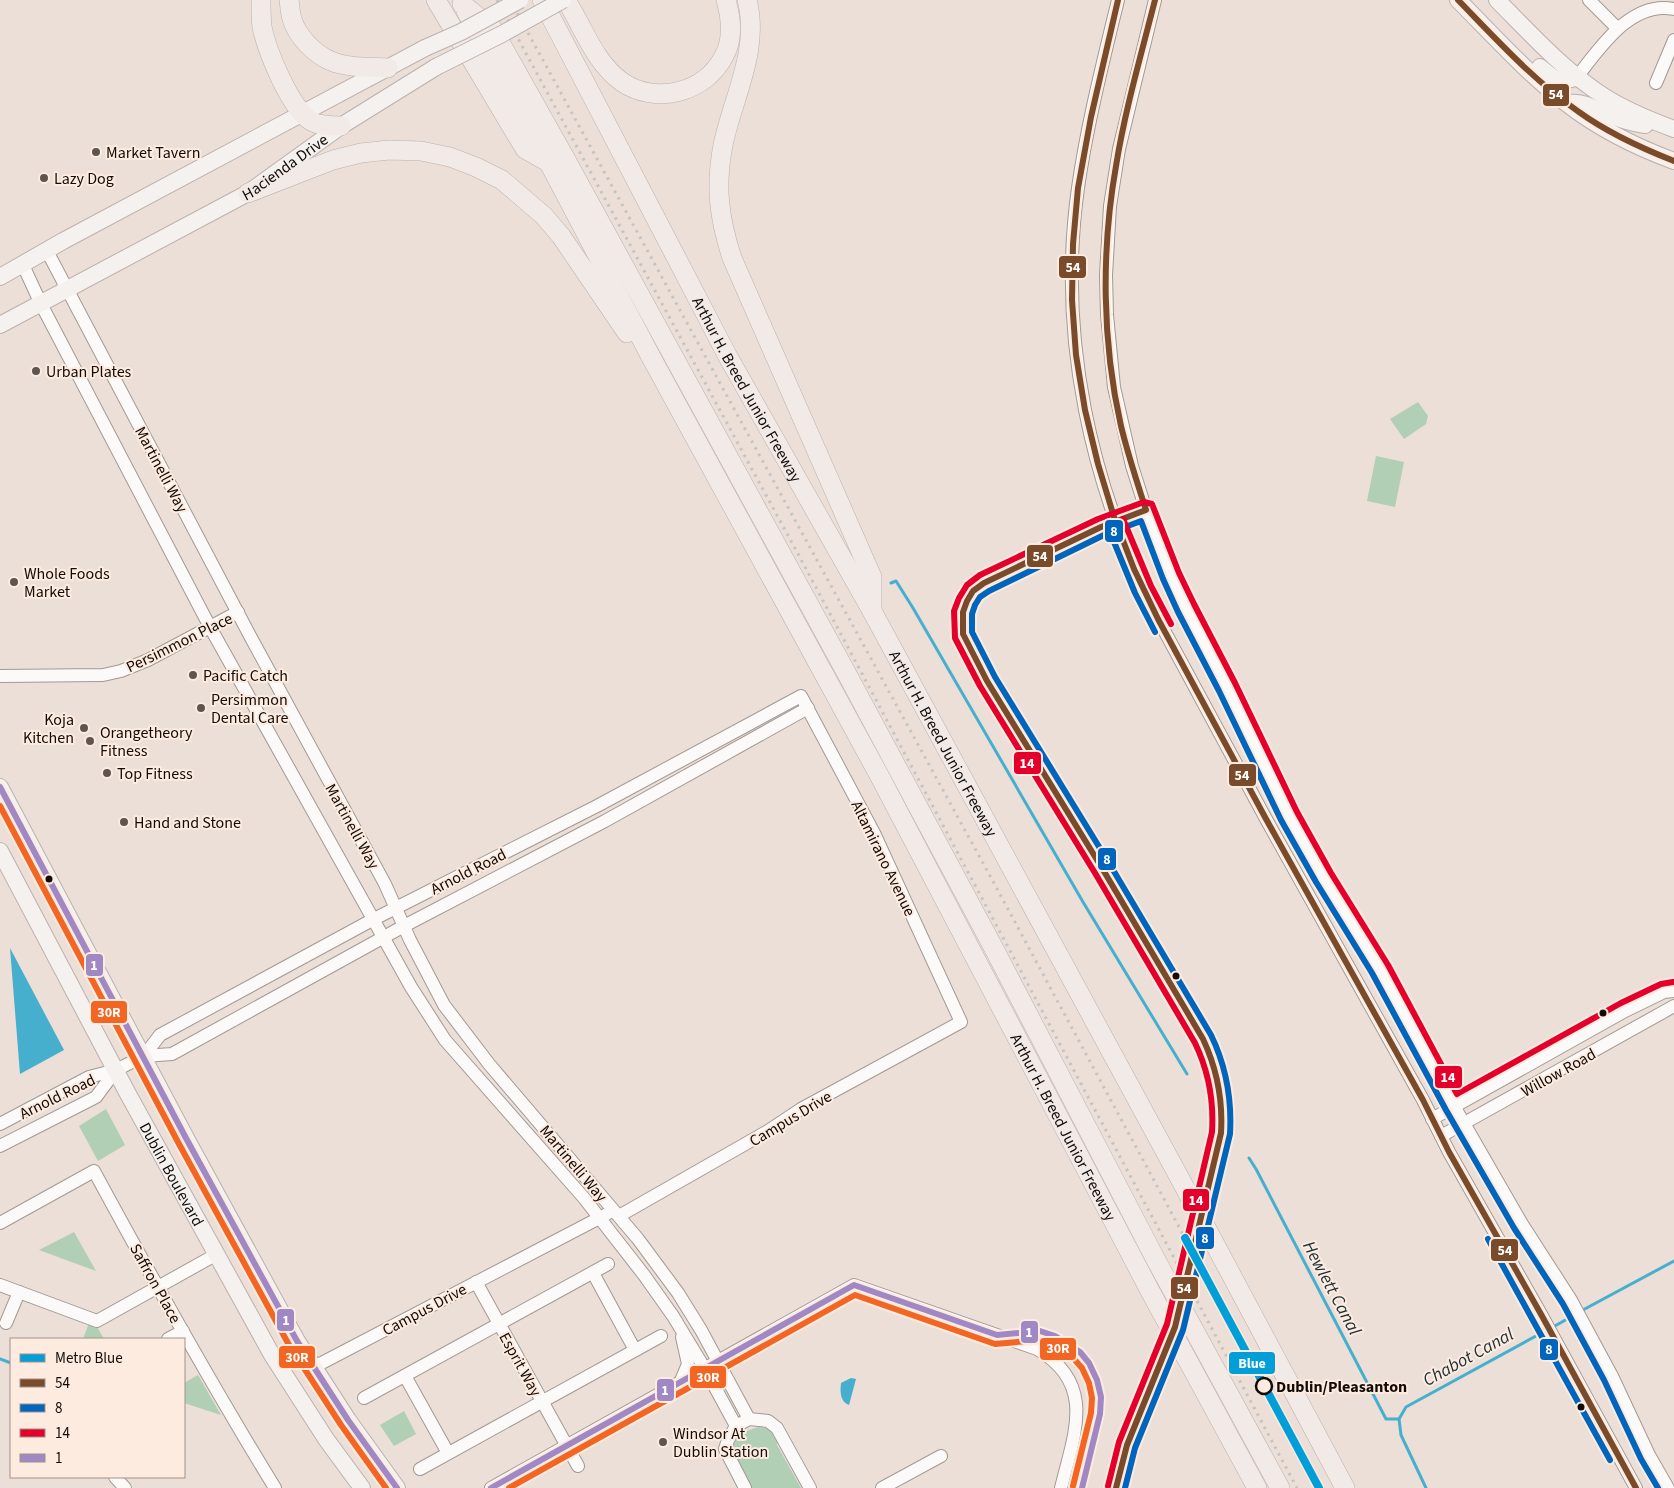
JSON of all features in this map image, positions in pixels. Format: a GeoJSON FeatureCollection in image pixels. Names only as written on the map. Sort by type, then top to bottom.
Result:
{"type":"FeatureCollection","features":[{"type":"Feature","properties":{"kind":"highway"},"geometry":{"type":"LineString","coordinates":[[261,0],[262,26],[269,52],[291,99],[311,121],[324,125],[341,126]]}},
{"type":"Feature","properties":{"kind":"highway"},"geometry":{"type":"LineString","coordinates":[[289,0],[292,20],[301,37],[315,51],[331,61],[349,65],[388,68]]}},
{"type":"Feature","properties":{"kind":"highway"},"geometry":{"type":"LineString","coordinates":[[436,0],[524,149],[549,163]]}},
{"type":"Feature","properties":{"kind":"highway","name":"Arthur H. Breed Junior Freeway"},"geometry":{"type":"LineString","coordinates":[[542,0],[727,355],[872,611],[1178,1175],[1345,1488]]}},
{"type":"Feature","properties":{"kind":"highway"},"geometry":{"type":"LineString","coordinates":[[565,0],[607,68],[622,82],[638,90],[656,94],[676,93],[691,88],[704,80],[717,68],[725,55],[730,37],[730,18],[726,0]]}},
{"type":"Feature","properties":{"kind":"highway"},"geometry":{"type":"LineString","coordinates":[[746,0],[750,13],[751,33],[747,56],[724,144],[719,173],[718,204],[732,258],[872,577],[872,611]]}},
{"type":"Feature","properties":{"kind":"highway"},"geometry":{"type":"LineString","coordinates":[[461,2],[492,28],[565,158],[843,665],[991,943],[1156,1260],[1280,1488]]}},
{"type":"Feature","properties":{"kind":"highway","name":"Arthur H. Breed Junior Freeway"},"geometry":{"type":"LineString","coordinates":[[461,2],[549,163],[650,357],[875,767],[1149,1289],[1258,1488]]}},
{"type":"Feature","properties":{"kind":"highway"},"geometry":{"type":"LineString","coordinates":[[248,192],[333,160],[361,153],[389,150],[421,151],[450,157],[476,167],[502,180],[544,216],[561,236],[624,330],[650,357]]}},
{"type":"Feature","properties":{"kind":"main road","name":"Hacienda Drive"},"geometry":{"type":"LineString","coordinates":[[0,277],[303,112],[520,0]]}},
{"type":"Feature","properties":{"kind":"main road","name":"Hacienda Drive"},"geometry":{"type":"LineString","coordinates":[[0,325],[248,192],[341,126],[436,67],[565,0]]}},
{"type":"Feature","properties":{"kind":"main road"},"geometry":{"type":"LineString","coordinates":[[1458,0],[1534,75],[1566,103],[1597,125],[1633,144],[1674,161]]}},
{"type":"Feature","properties":{"kind":"main road"},"geometry":{"type":"LineString","coordinates":[[1497,0],[1577,77],[1605,97],[1635,114],[1674,130]]}},
{"type":"Feature","properties":{"kind":"main road"},"geometry":{"type":"LineString","coordinates":[[1490,31],[1508,41],[1554,79],[1569,81],[1577,77]]}},
{"type":"Feature","properties":{"kind":"main road"},"geometry":{"type":"LineString","coordinates":[[1566,103],[1577,102],[1587,104],[1638,124],[1674,130]]}},
{"type":"Feature","properties":{"kind":"main road","name":"Dublin Boulevard"},"geometry":{"type":"LineString","coordinates":[[0,787],[187,1140],[297,1341],[348,1420],[397,1488]]}},
{"type":"Feature","properties":{"kind":"main road","name":"Dublin Boulevard"},"geometry":{"type":"LineString","coordinates":[[0,851],[116,1070],[272,1355],[326,1438],[362,1488]]}},
{"type":"Feature","properties":{"kind":"street"},"geometry":{"type":"LineString","coordinates":[[1118,0],[1094,101],[1084,153],[1078,189],[1073,252],[1073,310],[1079,378],[1089,433],[1102,483],[1126,551],[1158,619],[1636,1488]]}},
{"type":"Feature","properties":{"kind":"street"},"geometry":{"type":"LineString","coordinates":[[1155,0],[1119,149],[1108,232],[1106,275],[1114,387],[1132,466],[1146,510],[1171,576],[1289,816],[1322,877],[1380,969],[1454,1106],[1522,1224],[1572,1300],[1649,1455],[1668,1488]]}},
{"type":"Feature","properties":{"kind":"street"},"geometry":{"type":"LineString","coordinates":[[1589,0],[1616,27]]}},
{"type":"Feature","properties":{"kind":"street"},"geometry":{"type":"LineString","coordinates":[[1577,77],[1616,27],[1633,12],[1646,7],[1665,5],[1674,9]]}},
{"type":"Feature","properties":{"kind":"street"},"geometry":{"type":"LineString","coordinates":[[1656,82],[1674,40]]}},
{"type":"Feature","properties":{"kind":"street","name":"Martinelli Way"},"geometry":{"type":"LineString","coordinates":[[47,251],[238,612],[385,884],[444,1005],[489,1064],[616,1213],[678,1293],[701,1330],[749,1419]]}},
{"type":"Feature","properties":{"kind":"street","name":"Martinelli Way"},"geometry":{"type":"LineString","coordinates":[[23,265],[41,304],[210,627],[411,987],[445,1040],[600,1217],[657,1293],[705,1369],[736,1426]]}},
{"type":"Feature","properties":{"kind":"street","name":"Persimmon Place"},"geometry":{"type":"LineString","coordinates":[[0,676],[103,676],[148,660],[238,612]]}},
{"type":"Feature","properties":{"kind":"street","name":"Arnold Road"},"geometry":{"type":"LineString","coordinates":[[144,1056],[160,1035],[374,919],[597,806],[801,696]]}},
{"type":"Feature","properties":{"kind":"street","name":"Altamirano Avenue"},"geometry":{"type":"LineString","coordinates":[[801,696],[874,833],[961,1022]]}},
{"type":"Feature","properties":{"kind":"street","name":"Arnold Road"},"geometry":{"type":"LineString","coordinates":[[0,1124],[89,1078],[116,1070],[144,1056],[172,1054],[383,937],[605,821],[808,708]]}},
{"type":"Feature","properties":{"kind":"street","name":"Willow Road"},"geometry":{"type":"LineString","coordinates":[[1432,1119],[1625,1012],[1664,992],[1674,991]]}},
{"type":"Feature","properties":{"kind":"street","name":"Willow Road"},"geometry":{"type":"LineString","coordinates":[[1441,1136],[1674,1006]]}},
{"type":"Feature","properties":{"kind":"street","name":"Campus Drive"},"geometry":{"type":"LineString","coordinates":[[314,1368],[600,1217],[616,1213],[768,1131],[801,1109],[961,1022]]}},
{"type":"Feature","properties":{"kind":"street","name":"Arnold Road"},"geometry":{"type":"LineString","coordinates":[[0,1146],[96,1097],[116,1070]]}},
{"type":"Feature","properties":{"kind":"street","name":"Saffron Place"},"geometry":{"type":"LineString","coordinates":[[0,1223],[94,1170],[228,1412],[275,1488]]}},
{"type":"Feature","properties":{"kind":"street"},"geometry":{"type":"LineString","coordinates":[[0,1285],[97,1321],[217,1254]]}},
{"type":"Feature","properties":{"kind":"street"},"geometry":{"type":"LineString","coordinates":[[364,1398],[608,1264]]}},
{"type":"Feature","properties":{"kind":"street"},"geometry":{"type":"LineString","coordinates":[[593,1272],[635,1350]]}},
{"type":"Feature","properties":{"kind":"street","name":"Esprit Way"},"geometry":{"type":"LineString","coordinates":[[476,1282],[578,1466]]}},
{"type":"Feature","properties":{"kind":"street"},"geometry":{"type":"LineString","coordinates":[[491,1488],[854,1285],[1037,1349],[1050,1357],[1067,1376],[1075,1394],[1078,1410],[1060,1488]]}},
{"type":"Feature","properties":{"kind":"street"},"geometry":{"type":"LineString","coordinates":[[6,1324],[20,1292]]}},
{"type":"Feature","properties":{"kind":"street","name":"Martinelli Way"},"geometry":{"type":"LineString","coordinates":[[657,1293],[683,1338],[688,1364],[680,1383]]}},
{"type":"Feature","properties":{"kind":"street"},"geometry":{"type":"LineString","coordinates":[[170,1338],[183,1331]]}},
{"type":"Feature","properties":{"kind":"street"},"geometry":{"type":"LineString","coordinates":[[420,1469],[661,1336]]}},
{"type":"Feature","properties":{"kind":"street"},"geometry":{"type":"LineString","coordinates":[[405,1376],[448,1454]]}},
{"type":"Feature","properties":{"kind":"street"},"geometry":{"type":"LineString","coordinates":[[745,1488],[725,1449],[736,1426],[749,1419],[766,1420],[777,1428],[810,1488]]}},
{"type":"Feature","properties":{"kind":"street"},"geometry":{"type":"LineString","coordinates":[[882,1488],[941,1456]]}},
{"type":"Feature","properties":{"kind":"street"},"geometry":{"type":"LineString","coordinates":[[116,1478],[125,1488]]}},
{"type":"Feature","properties":{"kind":"green space"},"geometry":{"type":"Polygon","coordinates":[[[1418,402],[1428,416],[1426,424],[1404,439],[1390,419],[1418,402]]]}},
{"type":"Feature","properties":{"kind":"green space"},"geometry":{"type":"Polygon","coordinates":[[[1376,456],[1404,462],[1395,507],[1367,501],[1376,456]]]}},
{"type":"Feature","properties":{"kind":"green space"},"geometry":{"type":"Polygon","coordinates":[[[106,1109],[125,1145],[98,1161],[79,1126],[106,1109]]]}},
{"type":"Feature","properties":{"kind":"green space"},"geometry":{"type":"Polygon","coordinates":[[[74,1232],[96,1271],[39,1250],[74,1232]]]}},
{"type":"Feature","properties":{"kind":"green space"},"geometry":{"type":"Polygon","coordinates":[[[89,1323],[97,1327],[103,1338],[83,1338],[89,1323]]]}},
{"type":"Feature","properties":{"kind":"green space"},"geometry":{"type":"Polygon","coordinates":[[[198,1375],[221,1415],[185,1403],[185,1382],[198,1375]]]}},
{"type":"Feature","properties":{"kind":"green space"},"geometry":{"type":"Polygon","coordinates":[[[404,1411],[416,1434],[394,1446],[380,1425],[404,1411]]]}},
{"type":"Feature","properties":{"kind":"green space"},"geometry":{"type":"Polygon","coordinates":[[[759,1427],[771,1429],[778,1441],[777,1445],[801,1488],[751,1488],[731,1453],[732,1447],[740,1435],[759,1427]]]}},
{"type":"Feature","properties":{"kind":"water"},"geometry":{"type":"Polygon","coordinates":[[[10,948],[64,1050],[20,1074],[10,948]]]}},
{"type":"Feature","properties":{"kind":"water"},"geometry":{"type":"Polygon","coordinates":[[[851,1378],[856,1379],[849,1405],[842,1399],[841,1383],[851,1378]]]}},
{"type":"Feature","properties":{"kind":"waterway","name":"Hewlett Canal"},"geometry":{"type":"LineString","coordinates":[[891,583],[896,581],[913,608],[1083,902],[1187,1074]]}},
{"type":"Feature","properties":{"kind":"waterway","name":"Hewlett Canal"},"geometry":{"type":"LineString","coordinates":[[1249,1158],[1386,1419],[1399,1419]]}},
{"type":"Feature","properties":{"kind":"waterway","name":"Chabot Canal"},"geometry":{"type":"LineString","coordinates":[[1581,1311],[1674,1261]]}},
{"type":"Feature","properties":{"kind":"waterway","name":"Chabot Canal"},"geometry":{"type":"LineString","coordinates":[[1553,1327],[1576,1314]]}},
{"type":"Feature","properties":{"kind":"waterway","name":"Chabot Canal"},"geometry":{"type":"LineString","coordinates":[[1426,1488],[1401,1435],[1399,1419],[1406,1407],[1547,1330]]}},
{"type":"Feature","properties":{"kind":"waterway"},"geometry":{"type":"LineString","coordinates":[[0,1359],[10,1363]]}},
{"type":"Feature","properties":{"kind":"railway"},"geometry":{"type":"LineString","coordinates":[[497,0],[797,552],[1297,1488]]}},
{"type":"Feature","properties":{"kind":"railway"},"geometry":{"type":"LineString","coordinates":[[510,0],[995,885],[1185,1238]]}},
{"type":"Feature","properties":{"kind":"metro line","name":"Blue"},"geometry":{"type":"LineString","coordinates":[[1185,1238],[1319,1488]]}},
{"type":"Feature","properties":{"kind":"transit line","name":"54"},"geometry":{"type":"LineString","coordinates":[[1118,0],[1091,117],[1078,188],[1073,244],[1072,300],[1076,355],[1085,410],[1098,464],[1114,517],[1134,569],[1158,619],[1266,819],[1423,1100],[1449,1152],[1542,1316],[1636,1488]]}},
{"type":"Feature","properties":{"kind":"transit line","name":"54"},"geometry":{"type":"LineString","coordinates":[[1116,1488],[1127,1445],[1175,1327],[1221,1133],[1218,1085],[1203,1039],[1102,868],[987,681],[963,634],[963,612],[973,591],[984,583],[1101,527],[1146,510],[1121,426],[1115,394],[1107,329],[1106,263],[1111,198],[1120,145],[1155,0]]}},
{"type":"Feature","properties":{"kind":"transit line","name":"54"},"geometry":{"type":"LineString","coordinates":[[1458,0],[1516,59],[1562,100],[1590,120],[1613,133],[1674,161]]}},
{"type":"Feature","properties":{"kind":"transit line","name":"14"},"geometry":{"type":"LineString","coordinates":[[1108,1486],[1119,1442],[1167,1324],[1212,1132],[1210,1086],[1195,1043],[1095,873],[980,686],[955,638],[954,611],[967,585],[980,575],[1098,519],[1144,502],[1152,504],[1179,573],[1235,683],[1297,812],[1331,873],[1388,965],[1457,1094],[1621,1003],[1661,984],[1673,982]]}},
{"type":"Feature","properties":{"kind":"transit line","name":"14"},"geometry":{"type":"LineString","coordinates":[[1123,519],[1151,586],[1171,624]]}},
{"type":"Feature","properties":{"kind":"transit line","name":"8"},"geometry":{"type":"LineString","coordinates":[[1125,1488],[1135,1448],[1183,1330],[1230,1134],[1230,1108],[1227,1083],[1221,1059],[1211,1035],[1109,863],[995,677],[972,632],[972,614],[980,597],[989,591],[1104,535],[1141,521],[1178,612],[1219,691],[1281,820],[1316,882],[1372,973],[1446,1110],[1514,1228],[1563,1304],[1604,1380],[1641,1459],[1658,1488]]}},
{"type":"Feature","properties":{"kind":"transit line","name":"8"},"geometry":{"type":"LineString","coordinates":[[1107,525],[1135,593],[1155,632]]}},
{"type":"Feature","properties":{"kind":"transit line","name":"1"},"geometry":{"type":"LineString","coordinates":[[0,787],[187,1140],[297,1341],[348,1420],[397,1488]]}},
{"type":"Feature","properties":{"kind":"transit line","name":"30R"},"geometry":{"type":"LineString","coordinates":[[0,806],[179,1144],[289,1345],[341,1425],[386,1488]]}},
{"type":"Feature","properties":{"kind":"transit line","name":"8"},"geometry":{"type":"LineString","coordinates":[[1488,1239],[1610,1460]]}},
{"type":"Feature","properties":{"kind":"transit line","name":"1"},"geometry":{"type":"LineString","coordinates":[[491,1488],[854,1285],[997,1335],[1040,1331],[1055,1336],[1080,1352],[1089,1363],[1097,1380],[1101,1397],[1100,1414],[1082,1488]]}},
{"type":"Feature","properties":{"kind":"transit line","name":"30R"},"geometry":{"type":"LineString","coordinates":[[509,1488],[855,1295],[995,1344],[1039,1340],[1051,1344],[1074,1359],[1082,1368],[1089,1383],[1092,1398],[1091,1413],[1073,1486]]}},
{"type":"Feature","properties":{"kind":"place","name":"Market Tavern"},"geometry":{"type":"Point","coordinates":[96,152]}},
{"type":"Feature","properties":{"kind":"place","name":"Lazy Dog"},"geometry":{"type":"Point","coordinates":[44,178]}},
{"type":"Feature","properties":{"kind":"place","name":"Urban Plates"},"geometry":{"type":"Point","coordinates":[36,371]}},
{"type":"Feature","properties":{"kind":"place","name":"Whole Foods Market"},"geometry":{"type":"Point","coordinates":[14,582]}},
{"type":"Feature","properties":{"kind":"place","name":"Pacific Catch"},"geometry":{"type":"Point","coordinates":[193,675]}},
{"type":"Feature","properties":{"kind":"place","name":"Persimmon Dental Care"},"geometry":{"type":"Point","coordinates":[201,708]}},
{"type":"Feature","properties":{"kind":"place","name":"Koja Kitchen"},"geometry":{"type":"Point","coordinates":[84,728]}},
{"type":"Feature","properties":{"kind":"place","name":"Orangetheory Fitness"},"geometry":{"type":"Point","coordinates":[90,741]}},
{"type":"Feature","properties":{"kind":"place","name":"Top Fitness"},"geometry":{"type":"Point","coordinates":[107,773]}},
{"type":"Feature","properties":{"kind":"place","name":"Hand and Stone"},"geometry":{"type":"Point","coordinates":[124,822]}},
{"type":"Feature","properties":{"kind":"place","name":"Dublin/Pleasanton"},"geometry":{"type":"Point","coordinates":[1264,1386]}},
{"type":"Feature","properties":{"kind":"place","name":"Windsor At Dublin Station"},"geometry":{"type":"Point","coordinates":[663,1442]}}]}
